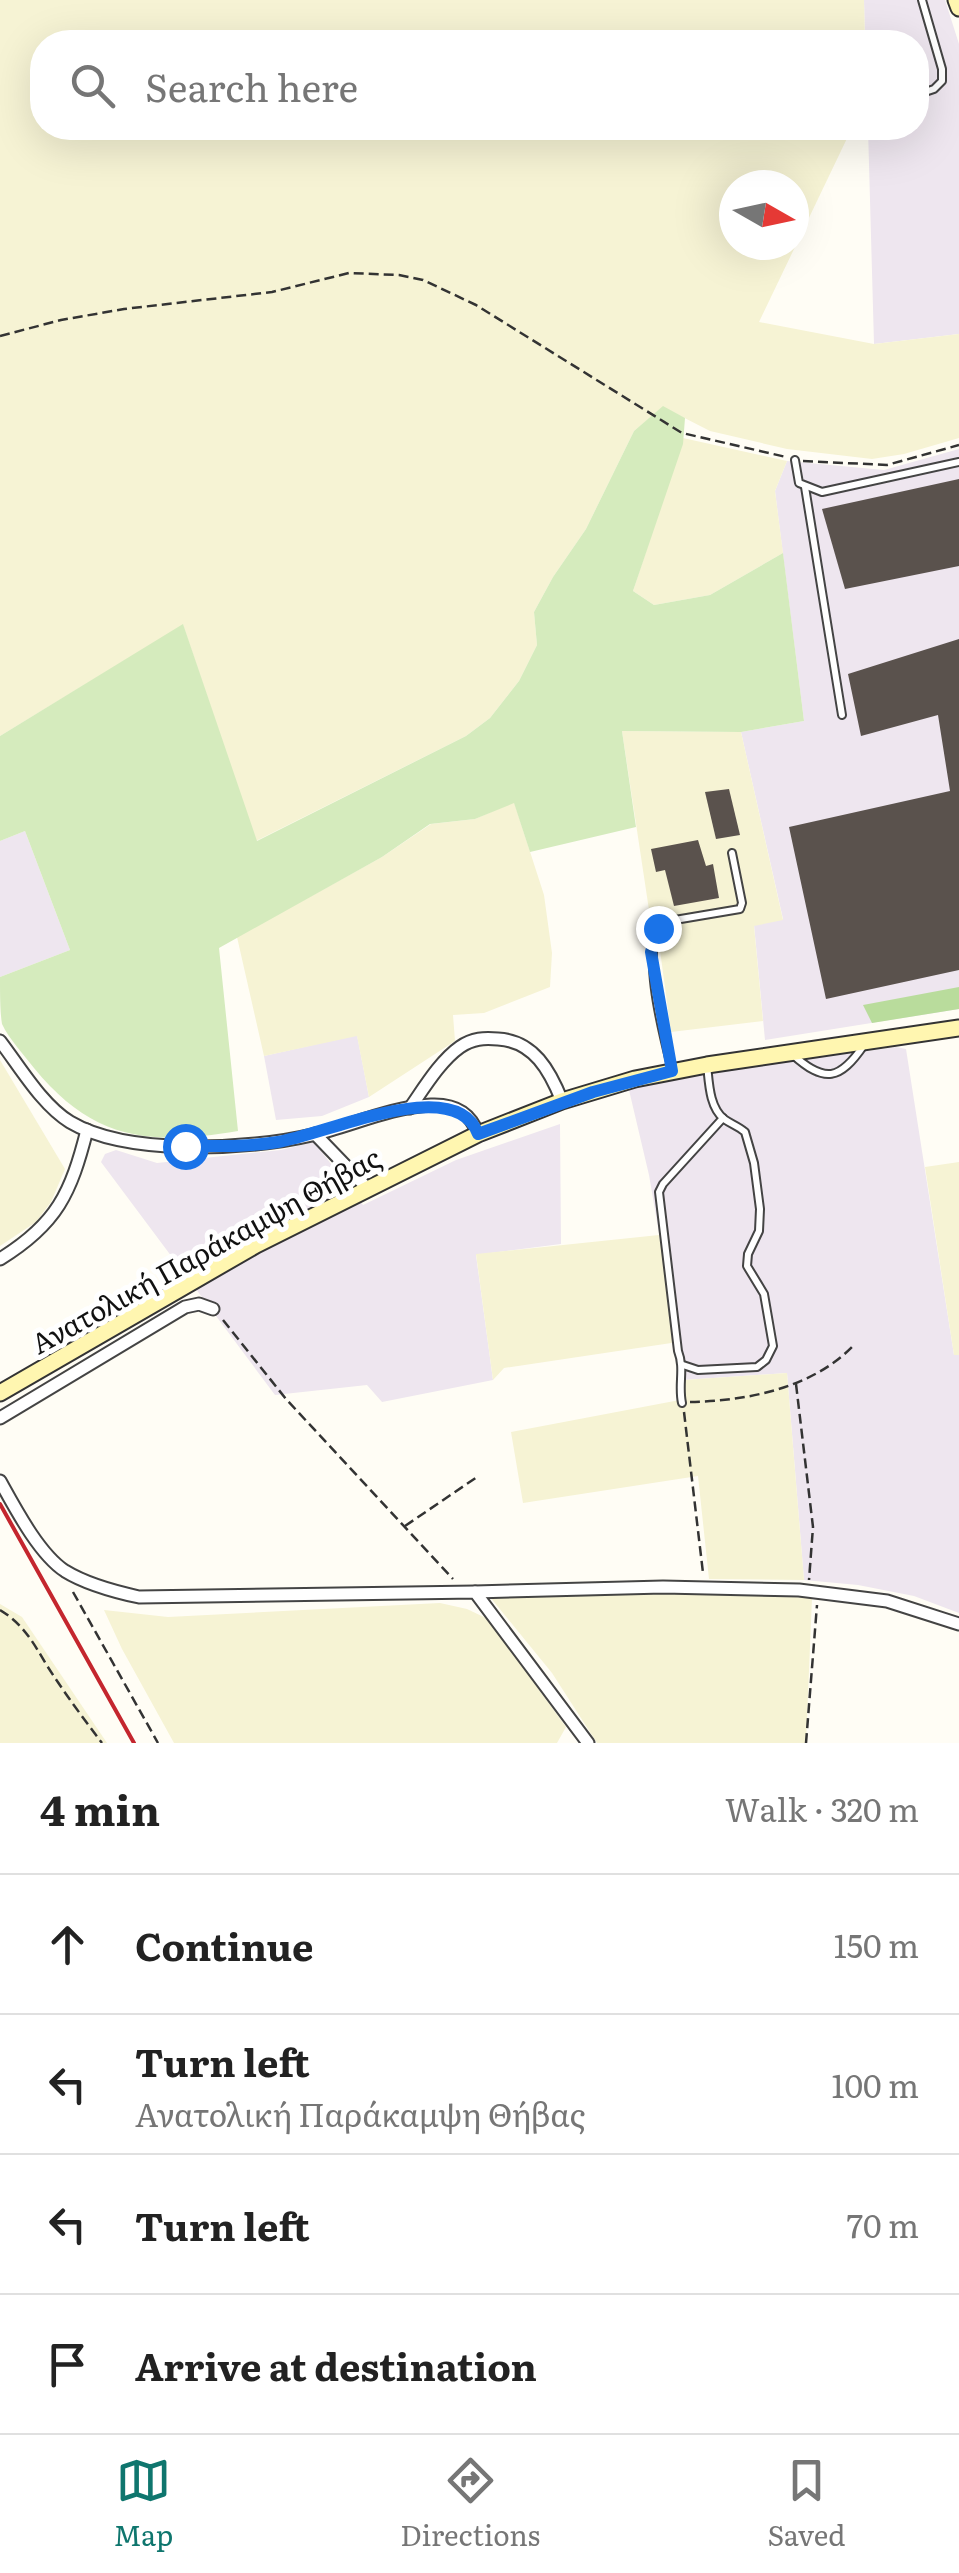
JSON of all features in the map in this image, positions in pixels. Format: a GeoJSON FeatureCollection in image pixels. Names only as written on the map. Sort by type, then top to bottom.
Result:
{"type":"FeatureCollection","features":[{"type":"Feature","properties":{"kind":"main road"},"geometry":{"type":"LineString","coordinates":[[956,0],[959,8]]}},
{"type":"Feature","properties":{"kind":"main road","name":"Ανατολική Παράκαμψη Θήβας"},"geometry":{"type":"LineString","coordinates":[[0,1392],[178,1288],[368,1189],[478,1134],[562,1102],[672,1071],[959,1028]]}},
{"type":"Feature","properties":{"kind":"street"},"geometry":{"type":"LineString","coordinates":[[410,1108],[458,1048],[479,1038],[509,1039],[531,1051],[544,1065],[562,1102]]}},
{"type":"Feature","properties":{"kind":"street"},"geometry":{"type":"LineString","coordinates":[[0,1041],[68,1121],[87,1130],[133,1141],[185,1146],[276,1143],[432,1105],[462,1111],[473,1120],[478,1134]]}},
{"type":"Feature","properties":{"kind":"street"},"geometry":{"type":"LineString","coordinates":[[0,1259],[37,1234],[62,1204],[87,1130]]}},
{"type":"Feature","properties":{"kind":"street"},"geometry":{"type":"LineString","coordinates":[[315,1134],[368,1189]]}},
{"type":"Feature","properties":{"kind":"street"},"geometry":{"type":"LineString","coordinates":[[0,1418],[184,1307],[199,1304],[213,1309]]}},
{"type":"Feature","properties":{"kind":"street"},"geometry":{"type":"LineString","coordinates":[[0,1481],[24,1522],[64,1570],[140,1598],[704,1587],[813,1592],[886,1601],[959,1624]]}},
{"type":"Feature","properties":{"kind":"street"},"geometry":{"type":"LineString","coordinates":[[470,1591],[588,1743]]}},
{"type":"Feature","properties":{"kind":"lane"},"geometry":{"type":"LineString","coordinates":[[922,0],[942,69],[942,81],[929,91]]}},
{"type":"Feature","properties":{"kind":"lane"},"geometry":{"type":"LineString","coordinates":[[795,460],[799,482],[822,492],[959,462]]}},
{"type":"Feature","properties":{"kind":"lane"},"geometry":{"type":"LineString","coordinates":[[805,487],[842,714]]}},
{"type":"Feature","properties":{"kind":"lane"},"geometry":{"type":"LineString","coordinates":[[672,1071],[651,952],[658,928],[664,922],[740,909],[732,853]]}},
{"type":"Feature","properties":{"kind":"lane"},"geometry":{"type":"LineString","coordinates":[[791,1053],[822,1074],[837,1075],[849,1067],[866,1042]]}},
{"type":"Feature","properties":{"kind":"lane"},"geometry":{"type":"LineString","coordinates":[[684,1365],[698,1370],[757,1367],[773,1346],[764,1294],[747,1266],[760,1209],[754,1163],[745,1132],[724,1118],[710,1093],[707,1065]]}},
{"type":"Feature","properties":{"kind":"lane"},"geometry":{"type":"LineString","coordinates":[[682,1402],[679,1382],[684,1365],[678,1351],[660,1192],[685,1158],[724,1118]]}},
{"type":"Feature","properties":{"kind":"path"},"geometry":{"type":"LineString","coordinates":[[0,336],[124,309],[272,292],[349,273],[399,275],[444,289],[476,305],[682,433],[795,460],[832,464],[887,465],[959,445]]}},
{"type":"Feature","properties":{"kind":"path"},"geometry":{"type":"LineString","coordinates":[[213,1309],[286,1399],[470,1591]]}},
{"type":"Feature","properties":{"kind":"path"},"geometry":{"type":"LineString","coordinates":[[704,1587],[682,1402],[757,1397],[841,1358],[854,1345]]}},
{"type":"Feature","properties":{"kind":"path"},"geometry":{"type":"LineString","coordinates":[[796,1382],[812,1527],[806,1743]]}},
{"type":"Feature","properties":{"kind":"path"},"geometry":{"type":"LineString","coordinates":[[405,1526],[478,1477]]}},
{"type":"Feature","properties":{"kind":"path"},"geometry":{"type":"LineString","coordinates":[[64,1570],[80,1606],[158,1743]]}},
{"type":"Feature","properties":{"kind":"path"},"geometry":{"type":"LineString","coordinates":[[0,1610],[16,1620],[38,1646],[102,1743]]}},
{"type":"Feature","properties":{"kind":"shaded area"},"geometry":{"type":"Polygon","coordinates":[[[0,0],[864,0],[865,30],[30,30],[30,140],[846,140],[809,218],[809,170],[719,170],[719,260],[789,260],[759,322],[874,344],[959,334],[959,438],[904,454],[872,459],[787,449],[710,431],[663,407],[634,431],[586,529],[534,612],[537,645],[519,681],[490,718],[466,736],[256,841],[183,625],[0,736],[0,0]]]}},
{"type":"Feature","properties":{"kind":"shaded area"},"geometry":{"type":"Polygon","coordinates":[[[864,0],[945,0],[959,44],[959,334],[874,344],[868,140],[929,140],[929,30],[865,30],[864,0]]]}},
{"type":"Feature","properties":{"kind":"shaded area"},"geometry":{"type":"Polygon","coordinates":[[[683,438],[787,461],[775,491],[783,553],[710,595],[654,605],[633,591],[683,438]]]}},
{"type":"Feature","properties":{"kind":"shaded area"},"geometry":{"type":"Polygon","coordinates":[[[959,449],[959,1009],[765,1040],[754,925],[783,919],[741,732],[804,721],[775,491],[787,461],[884,470],[959,449]]]}},
{"type":"Feature","properties":{"kind":"shaded area"},"geometry":{"type":"Polygon","coordinates":[[[622,731],[741,732],[783,920],[754,926],[763,1021],[671,1032],[622,731]]]}},
{"type":"Feature","properties":{"kind":"shaded area"},"geometry":{"type":"Polygon","coordinates":[[[514,802],[544,895],[552,953],[550,987],[484,1013],[453,1015],[455,1041],[369,1097],[357,1036],[264,1056],[237,937],[382,857],[431,824],[475,819],[514,802]]]}},
{"type":"Feature","properties":{"kind":"shaded area"},"geometry":{"type":"Polygon","coordinates":[[[25,831],[70,950],[0,977],[0,841],[25,831]]]}},
{"type":"Feature","properties":{"kind":"shaded area"},"geometry":{"type":"Polygon","coordinates":[[[357,1035],[369,1097],[322,1116],[276,1120],[264,1056],[357,1035]]]}},
{"type":"Feature","properties":{"kind":"shaded area"},"geometry":{"type":"Polygon","coordinates":[[[896,1047],[906,1049],[954,1355],[959,1355],[959,1613],[914,1596],[804,1580],[787,1373],[684,1380],[649,1175],[629,1090],[682,1076],[896,1047]]]}},
{"type":"Feature","properties":{"kind":"shaded area"},"geometry":{"type":"Polygon","coordinates":[[[0,1060],[65,1169],[51,1202],[36,1222],[0,1246],[0,1060]]]}},
{"type":"Feature","properties":{"kind":"shaded area"},"geometry":{"type":"Polygon","coordinates":[[[560,1124],[561,1244],[476,1255],[493,1380],[382,1402],[367,1385],[275,1395],[101,1162],[105,1154],[116,1150],[157,1163],[281,1150],[314,1142],[363,1205],[456,1160],[560,1124]]]}},
{"type":"Feature","properties":{"kind":"shaded area"},"geometry":{"type":"Polygon","coordinates":[[[959,1162],[959,1355],[954,1355],[925,1167],[959,1162]]]}},
{"type":"Feature","properties":{"kind":"shaded area"},"geometry":{"type":"Polygon","coordinates":[[[659,1235],[678,1342],[504,1368],[493,1380],[476,1254],[659,1235]]]}},
{"type":"Feature","properties":{"kind":"shaded area"},"geometry":{"type":"Polygon","coordinates":[[[787,1373],[804,1580],[709,1579],[698,1476],[523,1503],[511,1432],[685,1399],[684,1380],[787,1373]]]}},
{"type":"Feature","properties":{"kind":"shaded area"},"geometry":{"type":"Polygon","coordinates":[[[720,1593],[812,1598],[806,1743],[597,1743],[552,1673],[490,1597],[720,1593]]]}},
{"type":"Feature","properties":{"kind":"shaded area"},"geometry":{"type":"Polygon","coordinates":[[[440,1603],[488,1619],[566,1727],[557,1743],[174,1743],[104,1610],[168,1617],[440,1603]]]}},
{"type":"Feature","properties":{"kind":"shaded area"},"geometry":{"type":"Polygon","coordinates":[[[0,1604],[22,1617],[107,1743],[0,1743],[0,1604]]]}},
{"type":"Feature","properties":{"kind":"green space"},"geometry":{"type":"Polygon","coordinates":[[[663,406],[685,418],[683,444],[633,591],[654,605],[710,595],[783,553],[804,721],[741,732],[622,731],[636,827],[530,852],[514,803],[475,819],[430,824],[382,857],[219,948],[238,1131],[177,1138],[125,1132],[101,1124],[56,1092],[2,1024],[0,977],[70,950],[25,831],[0,841],[0,736],[183,624],[257,841],[466,736],[490,718],[519,681],[537,645],[534,612],[553,577],[586,529],[634,431],[663,406]]]}},
{"type":"Feature","properties":{"kind":"green space"},"geometry":{"type":"Polygon","coordinates":[[[959,987],[959,1009],[872,1023],[863,1005],[959,987]]]}},
{"type":"Feature","properties":{"kind":"building"},"geometry":{"type":"Polygon","coordinates":[[[959,479],[959,566],[845,589],[822,509],[959,479]]]}},
{"type":"Feature","properties":{"kind":"building"},"geometry":{"type":"Polygon","coordinates":[[[959,639],[959,970],[826,999],[789,827],[950,791],[938,715],[861,736],[848,674],[959,639]]]}},
{"type":"Feature","properties":{"kind":"building"},"geometry":{"type":"Polygon","coordinates":[[[729,789],[740,835],[716,839],[705,792],[729,789]]]}},
{"type":"Feature","properties":{"kind":"building"},"geometry":{"type":"Polygon","coordinates":[[[698,840],[706,866],[713,864],[719,898],[674,906],[665,870],[656,872],[651,849],[698,840]]]}},
{"type":"Feature","properties":{"kind":"railway"},"geometry":{"type":"LineString","coordinates":[[0,1504],[134,1743]]}},
{"type":"Feature","properties":{"kind":"route"},"geometry":{"type":"LineString","coordinates":[[185,1146],[276,1143],[405,1108],[432,1105],[462,1111],[473,1120],[478,1134],[562,1102],[672,1071],[651,952],[658,928]]}}]}
